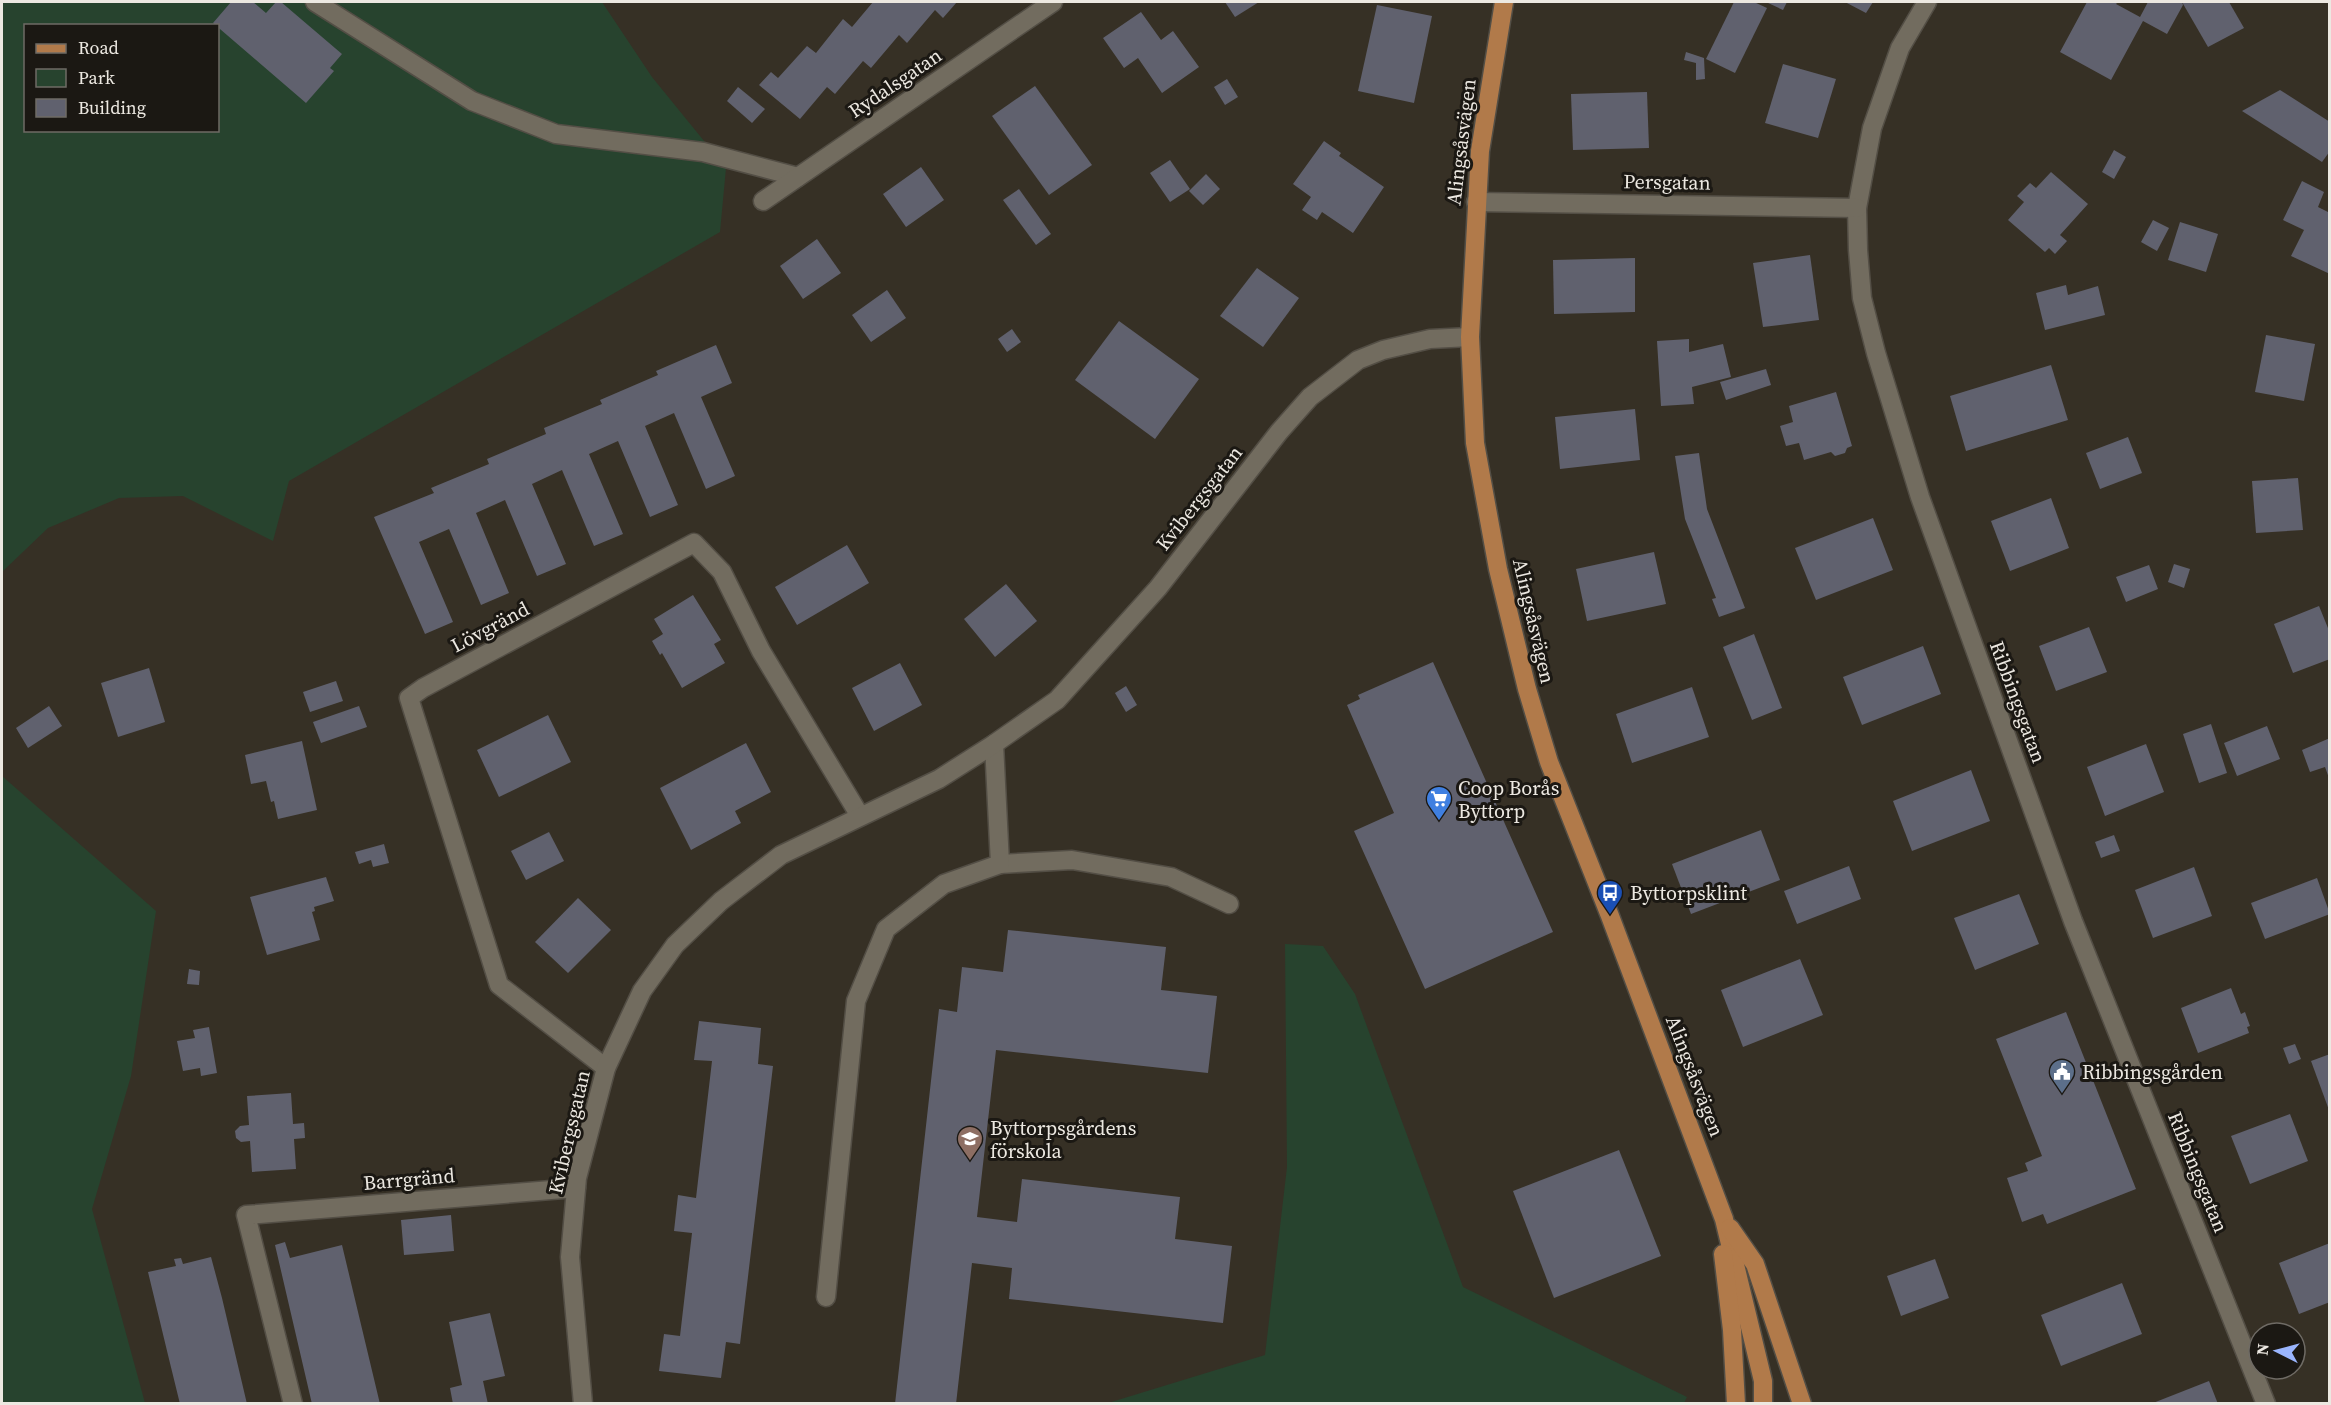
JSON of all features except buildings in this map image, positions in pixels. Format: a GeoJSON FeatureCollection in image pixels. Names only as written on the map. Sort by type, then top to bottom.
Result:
{"type":"FeatureCollection","features":[{"type":"Feature","properties":{"kind":"main road","name":"Alingsåsvägen"},"geometry":{"type":"LineString","coordinates":[[1504,2],[1480,151],[1470,337],[1475,443],[1498,569],[1527,689],[1549,762],[1610,916],[1724,1219],[1762,1381],[1763,1404]]}},
{"type":"Feature","properties":{"kind":"main road","name":"Alingsåsvägen"},"geometry":{"type":"LineString","coordinates":[[1724,1219],[1722,1255],[1732,1330],[1736,1404]]}},
{"type":"Feature","properties":{"kind":"main road","name":"Alingsåsvägen"},"geometry":{"type":"LineString","coordinates":[[1724,1219],[1755,1263],[1802,1404]]}},
{"type":"Feature","properties":{"kind":"street"},"geometry":{"type":"LineString","coordinates":[[315,2],[472,101],[556,134],[703,152],[798,177]]}},
{"type":"Feature","properties":{"kind":"street","name":"Rydalsgatan"},"geometry":{"type":"LineString","coordinates":[[763,201],[1053,2]]}},
{"type":"Feature","properties":{"kind":"street","name":"Ribbingsgatan"},"geometry":{"type":"LineString","coordinates":[[1926,2],[1900,48],[1872,128],[1857,208],[1862,298],[1876,353],[1920,497],[2073,921],[2266,1404]]}},
{"type":"Feature","properties":{"kind":"street","name":"Persgatan"},"geometry":{"type":"LineString","coordinates":[[1476,202],[1857,208]]}},
{"type":"Feature","properties":{"kind":"street","name":"Kvibergsgatan"},"geometry":{"type":"LineString","coordinates":[[583,1404],[570,1257],[576,1188],[606,1068],[642,991],[675,945],[721,900],[781,855],[939,779],[1057,700],[1158,588],[1279,432],[1310,397],[1359,360],[1383,350],[1430,339],[1470,337]]}},
{"type":"Feature","properties":{"kind":"street","name":"Lövgränd"},"geometry":{"type":"LineString","coordinates":[[606,1068],[499,985],[410,698],[423,688],[694,543],[722,572],[761,651],[860,816]]}},
{"type":"Feature","properties":{"kind":"street"},"geometry":{"type":"LineString","coordinates":[[994,744],[1000,864]]}},
{"type":"Feature","properties":{"kind":"street"},"geometry":{"type":"LineString","coordinates":[[826,1297],[855,1001],[886,929],[944,884],[1000,864],[1072,860],[1170,877],[1229,904]]}},
{"type":"Feature","properties":{"kind":"street","name":"Barrgränd"},"geometry":{"type":"LineString","coordinates":[[293,1404],[246,1215],[576,1188]]}},
{"type":"Feature","properties":{"kind":"green space"},"geometry":{"type":"Polygon","coordinates":[[[2,2],[602,2],[652,77],[726,168],[720,232],[289,481],[273,541],[183,496],[119,498],[48,528],[2,572],[2,2]]]}},
{"type":"Feature","properties":{"kind":"green space"},"geometry":{"type":"Polygon","coordinates":[[[2,776],[156,911],[131,1076],[92,1209],[145,1403],[2,1403],[2,776]]]}},
{"type":"Feature","properties":{"kind":"green space"},"geometry":{"type":"Polygon","coordinates":[[[1285,944],[1323,946],[1355,994],[1463,1287],[1687,1397],[1684,1403],[1108,1403],[1265,1355],[1287,1167],[1285,944]]]}},
{"type":"Feature","properties":{"kind":"place","name":"Coop Borås Byttorp"},"geometry":{"type":"Point","coordinates":[1439,822]}},
{"type":"Feature","properties":{"kind":"place","name":"Byttorpsklint"},"geometry":{"type":"Point","coordinates":[1610,916]}},
{"type":"Feature","properties":{"kind":"place","name":"Ribbingsgården"},"geometry":{"type":"Point","coordinates":[2062,1095]}},
{"type":"Feature","properties":{"kind":"place","name":"Byttorpsgårdens förskola"},"geometry":{"type":"Point","coordinates":[970,1162]}}]}
